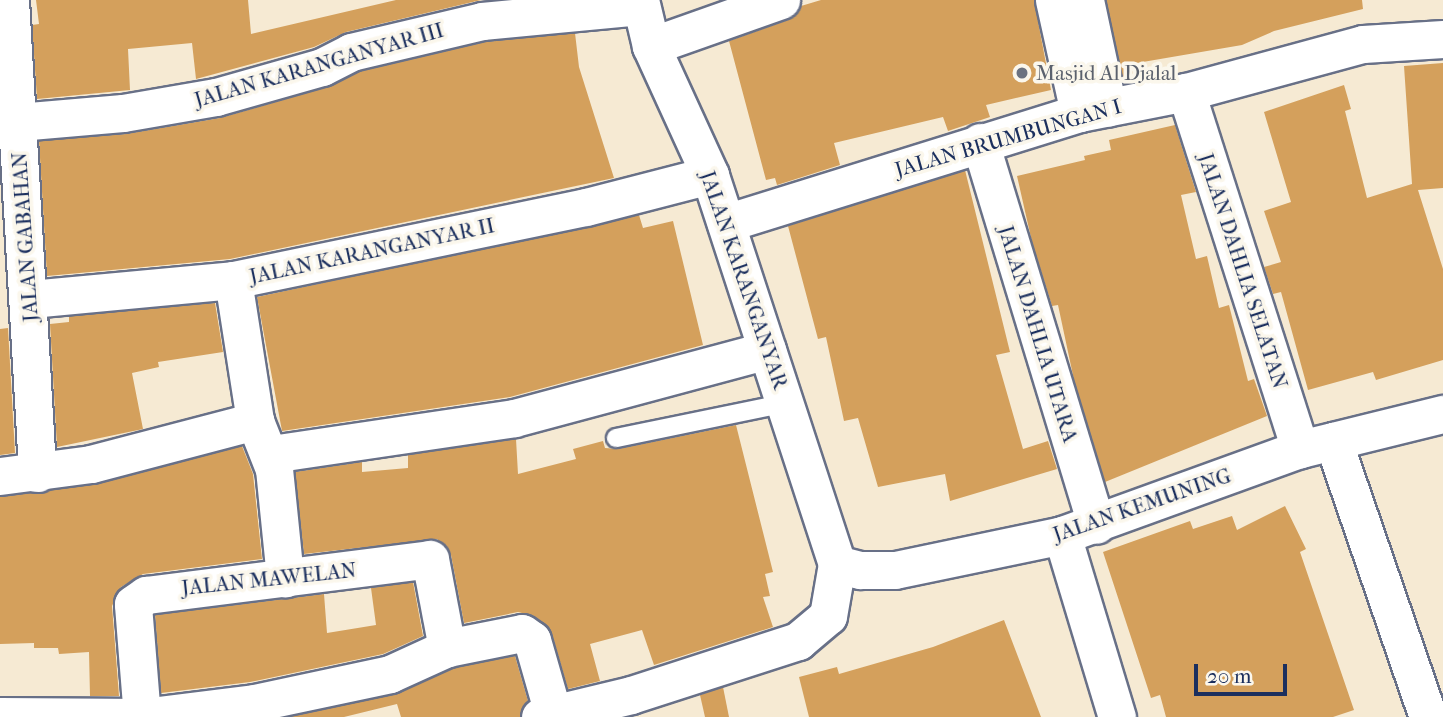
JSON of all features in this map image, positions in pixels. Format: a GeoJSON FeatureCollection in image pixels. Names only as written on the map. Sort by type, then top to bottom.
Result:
{"type":"FeatureCollection","features":[{"type":"Feature","properties":{"kind":"street","name":"JALAN GABAHAN"},"geometry":{"type":"LineString","coordinates":[[10,0],[30,299],[37,473]]}},
{"type":"Feature","properties":{"kind":"street"},"geometry":{"type":"LineString","coordinates":[[651,46],[781,0]]}},
{"type":"Feature","properties":{"kind":"street","name":"JALAN KARANGANYAR III"},"geometry":{"type":"LineString","coordinates":[[18,122],[123,113],[216,97],[322,67],[351,52],[482,21],[640,3]]}},
{"type":"Feature","properties":{"kind":"street","name":"JALAN KARANGANYAR"},"geometry":{"type":"LineString","coordinates":[[640,3],[651,46],[710,175],[787,403],[837,564]]}},
{"type":"Feature","properties":{"kind":"street"},"geometry":{"type":"LineString","coordinates":[[1072,12],[1093,111]]}},
{"type":"Feature","properties":{"kind":"street","name":"JALAN BRUMBUNGAN I"},"geometry":{"type":"LineString","coordinates":[[726,223],[980,142],[1093,111],[1186,92],[1363,44],[1443,39]]}},
{"type":"Feature","properties":{"kind":"street","name":"JALAN DAHLIA SELATAN"},"geometry":{"type":"LineString","coordinates":[[1186,92],[1317,445],[1428,717]]}},
{"type":"Feature","properties":{"kind":"street","name":"JALAN DAHLIA UTARA"},"geometry":{"type":"LineString","coordinates":[[980,142],[1096,525]]}},
{"type":"Feature","properties":{"kind":"street","name":"JALAN KARANGANYAR II"},"geometry":{"type":"LineString","coordinates":[[30,299],[233,280],[586,207],[710,175]]}},
{"type":"Feature","properties":{"kind":"street"},"geometry":{"type":"LineString","coordinates":[[233,280],[255,421],[271,454],[285,578]]}},
{"type":"Feature","properties":{"kind":"street"},"geometry":{"type":"LineString","coordinates":[[271,454],[514,418],[767,350]]}},
{"type":"Feature","properties":{"kind":"street","name":"JALAN KEMUNING"},"geometry":{"type":"LineString","coordinates":[[837,564],[860,570],[894,570],[1062,536],[1317,445],[1443,414]]}},
{"type":"Feature","properties":{"kind":"street"},"geometry":{"type":"LineString","coordinates":[[0,476],[37,473],[167,447],[204,432],[255,421]]}},
{"type":"Feature","properties":{"kind":"street"},"geometry":{"type":"LineString","coordinates":[[1062,536],[1117,717]]}},
{"type":"Feature","properties":{"kind":"street","name":"JALAN MAWELAN"},"geometry":{"type":"LineString","coordinates":[[142,717],[134,601],[170,590],[430,559],[447,648]]}},
{"type":"Feature","properties":{"kind":"street"},"geometry":{"type":"LineString","coordinates":[[0,716],[142,717],[328,690],[390,674],[447,648],[530,636],[546,715],[633,706],[798,641],[817,630],[828,616],[837,564]]}},
{"type":"Feature","properties":{"kind":"lane"},"geometry":{"type":"LineString","coordinates":[[616,438],[787,403]]}},
{"type":"Feature","properties":{"kind":"building"},"geometry":{"type":"Polygon","coordinates":[[[36,0],[248,0],[251,34],[396,0],[481,0],[346,32],[314,47],[196,79],[192,43],[128,49],[130,90],[37,99],[32,25],[39,24],[36,0]]]}},
{"type":"Feature","properties":{"kind":"building"},"geometry":{"type":"Polygon","coordinates":[[[821,0],[1034,0],[1051,90],[986,105],[990,117],[948,131],[943,117],[834,143],[840,165],[777,185],[775,178],[766,180],[729,41],[788,20],[801,6],[821,0]]]}},
{"type":"Feature","properties":{"kind":"building"},"geometry":{"type":"Polygon","coordinates":[[[1106,0],[1362,0],[1363,9],[1274,31],[1242,45],[1131,64],[1135,80],[1124,83],[1106,0]]]}},
{"type":"Feature","properties":{"kind":"building"},"geometry":{"type":"Polygon","coordinates":[[[575,33],[579,67],[614,178],[230,259],[47,276],[39,141],[126,134],[220,118],[328,87],[358,72],[485,42],[575,33]]]}},
{"type":"Feature","properties":{"kind":"building"},"geometry":{"type":"Polygon","coordinates":[[[1443,63],[1443,188],[1418,190],[1443,269],[1443,360],[1376,380],[1373,372],[1308,390],[1281,292],[1273,294],[1264,267],[1281,262],[1264,211],[1291,202],[1264,112],[1344,85],[1351,109],[1345,111],[1367,198],[1412,184],[1404,66],[1443,63]]]}},
{"type":"Feature","properties":{"kind":"building"},"geometry":{"type":"Polygon","coordinates":[[[1175,125],[1196,192],[1181,195],[1196,259],[1207,256],[1219,308],[1229,305],[1248,381],[1254,379],[1267,416],[1105,482],[1074,380],[1058,305],[1052,306],[1032,242],[1017,176],[1085,160],[1084,156],[1111,150],[1109,140],[1175,125]]]}},
{"type":"Feature","properties":{"kind":"building"},"geometry":{"type":"Polygon","coordinates":[[[965,170],[1010,352],[996,355],[1023,449],[1048,441],[1057,469],[950,501],[945,474],[878,487],[858,418],[844,421],[826,337],[818,339],[788,226],[965,170]]]}},
{"type":"Feature","properties":{"kind":"building"},"geometry":{"type":"Polygon","coordinates":[[[639,215],[643,228],[673,221],[703,345],[510,397],[282,431],[257,297],[639,215]]]}},
{"type":"Feature","properties":{"kind":"building"},"geometry":{"type":"Polygon","coordinates":[[[215,303],[223,352],[158,362],[159,367],[132,373],[143,429],[57,447],[50,324],[69,322],[69,316],[215,303]]]}},
{"type":"Feature","properties":{"kind":"building"},"geometry":{"type":"Polygon","coordinates":[[[8,328],[15,453],[0,455],[0,329],[8,328]]]}},
{"type":"Feature","properties":{"kind":"building"},"geometry":{"type":"Polygon","coordinates":[[[736,425],[773,572],[765,574],[770,596],[763,597],[773,627],[654,665],[642,630],[590,644],[600,681],[568,689],[552,634],[534,616],[518,612],[464,623],[451,555],[437,539],[304,554],[295,472],[362,462],[362,472],[408,468],[408,455],[516,439],[518,474],[576,459],[573,449],[603,441],[605,448],[618,449],[736,425]]]}},
{"type":"Feature","properties":{"kind":"building"},"geometry":{"type":"Polygon","coordinates":[[[242,446],[253,474],[262,559],[143,574],[121,587],[112,606],[119,696],[90,696],[89,652],[59,654],[58,648],[34,648],[34,643],[0,644],[0,497],[96,484],[242,446]]]}},
{"type":"Feature","properties":{"kind":"building"},"geometry":{"type":"Polygon","coordinates":[[[1285,506],[1306,549],[1300,552],[1354,710],[1333,717],[1166,717],[1160,695],[1151,698],[1103,552],[1190,521],[1193,529],[1232,516],[1237,530],[1285,506]]]}},
{"type":"Feature","properties":{"kind":"building"},"geometry":{"type":"Polygon","coordinates":[[[413,582],[423,636],[383,654],[250,682],[161,693],[155,615],[324,594],[327,633],[376,625],[371,588],[413,582]]]}},
{"type":"Feature","properties":{"kind":"building"},"geometry":{"type":"Polygon","coordinates":[[[1004,620],[1041,717],[809,717],[799,677],[837,667],[839,674],[933,647],[1004,620]]]}},
{"type":"Feature","properties":{"kind":"building"},"geometry":{"type":"Polygon","coordinates":[[[515,656],[528,701],[520,717],[401,717],[397,704],[344,717],[289,717],[395,694],[453,668],[515,656]]]}},
{"type":"Feature","properties":{"kind":"building"},"geometry":{"type":"Polygon","coordinates":[[[723,687],[729,717],[705,717],[700,695],[723,687]]]}},
{"type":"Feature","properties":{"kind":"place","name":"Masjid Al Djalal"},"geometry":{"type":"Point","coordinates":[1022,73]}}]}
